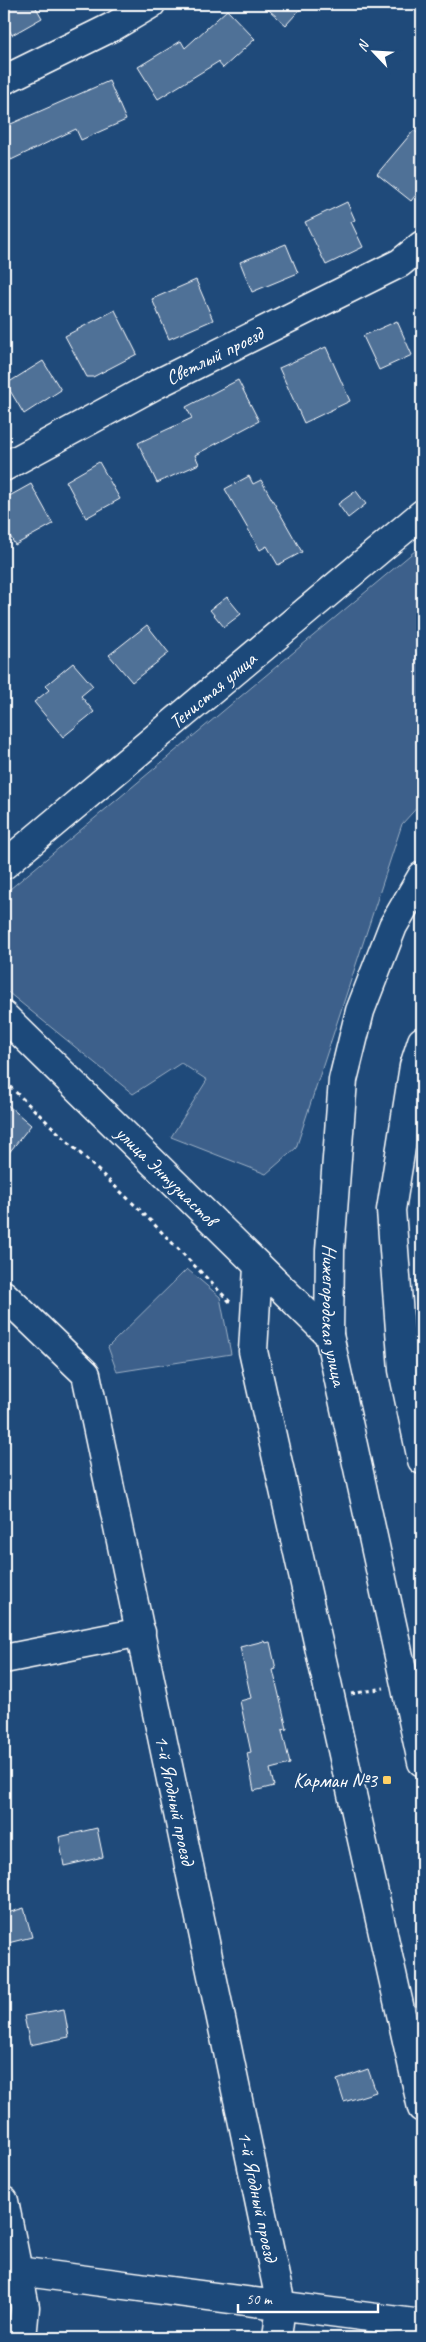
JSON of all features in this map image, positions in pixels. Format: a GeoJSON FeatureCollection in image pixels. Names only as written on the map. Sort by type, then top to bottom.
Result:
{"type":"FeatureCollection","features":[{"type":"Feature","properties":{"kind":"street"},"geometry":{"type":"LineString","coordinates":[[4,80],[114,26],[151,4]]}},
{"type":"Feature","properties":{"kind":"street","name":"Светлый проезд"},"geometry":{"type":"LineString","coordinates":[[4,467],[157,384],[400,264],[422,245]]}},
{"type":"Feature","properties":{"kind":"street","name":"Тенистая улица"},"geometry":{"type":"LineString","coordinates":[[4,865],[422,514]]}},
{"type":"Feature","properties":{"kind":"street","name":"Нижегородская улица"},"geometry":{"type":"LineString","coordinates":[[422,876],[393,926],[360,1011],[343,1080],[330,1250],[329,1335],[422,1762]]}},
{"type":"Feature","properties":{"kind":"street","name":"улица Энтузиастов"},"geometry":{"type":"LineString","coordinates":[[7,1027],[329,1335]]}},
{"type":"Feature","properties":{"kind":"street"},"geometry":{"type":"LineString","coordinates":[[422,1041],[414,1066],[391,1210],[403,1370],[422,1460]]}},
{"type":"Feature","properties":{"kind":"street"},"geometry":{"type":"LineString","coordinates":[[258,1267],[253,1351],[422,2108]]}},
{"type":"Feature","properties":{"kind":"street","name":"1-й Ягодный проезд"},"geometry":{"type":"LineString","coordinates":[[4,1295],[86,1374],[281,2305],[278,2338]]}},
{"type":"Feature","properties":{"kind":"street"},"geometry":{"type":"LineString","coordinates":[[4,1659],[141,1632]]}},
{"type":"Feature","properties":{"kind":"street"},"geometry":{"type":"LineString","coordinates":[[4,2201],[26,2307],[22,2338]]}},
{"type":"Feature","properties":{"kind":"street"},"geometry":{"type":"LineString","coordinates":[[18,2271],[422,2324]]}},
{"type":"Feature","properties":{"kind":"shaded area"},"geometry":{"type":"Polygon","coordinates":[[[422,545],[422,802],[402,824],[296,1148],[266,1174],[171,1137],[207,1080],[181,1063],[133,1094],[4,989],[4,894],[422,545]]]}},
{"type":"Feature","properties":{"kind":"shaded area"},"geometry":{"type":"Polygon","coordinates":[[[187,1269],[220,1297],[231,1354],[117,1372],[108,1347],[187,1269]]]}},
{"type":"Feature","properties":{"kind":"building"},"geometry":{"type":"Polygon","coordinates":[[[4,4],[34,4],[42,18],[12,35],[4,21],[4,4]]]}},
{"type":"Feature","properties":{"kind":"building"},"geometry":{"type":"Polygon","coordinates":[[[262,4],[305,4],[286,25],[262,4]]]}},
{"type":"Feature","properties":{"kind":"building"},"geometry":{"type":"Polygon","coordinates":[[[227,10],[255,39],[223,68],[218,62],[158,99],[138,67],[181,41],[185,48],[227,10]]]}},
{"type":"Feature","properties":{"kind":"building"},"geometry":{"type":"Polygon","coordinates":[[[109,81],[126,120],[81,140],[76,129],[11,160],[4,146],[4,127],[109,81]]]}},
{"type":"Feature","properties":{"kind":"building"},"geometry":{"type":"Polygon","coordinates":[[[414,130],[422,137],[422,187],[411,201],[377,174],[414,130]]]}},
{"type":"Feature","properties":{"kind":"building"},"geometry":{"type":"Polygon","coordinates":[[[347,202],[355,220],[351,222],[363,247],[326,265],[305,222],[347,202]]]}},
{"type":"Feature","properties":{"kind":"building"},"geometry":{"type":"Polygon","coordinates":[[[286,244],[298,273],[252,292],[240,262],[286,244]]]}},
{"type":"Feature","properties":{"kind":"building"},"geometry":{"type":"Polygon","coordinates":[[[196,280],[213,320],[169,339],[152,299],[196,280]]]}},
{"type":"Feature","properties":{"kind":"building"},"geometry":{"type":"Polygon","coordinates":[[[115,310],[137,354],[93,377],[87,377],[65,336],[115,310]]]}},
{"type":"Feature","properties":{"kind":"building"},"geometry":{"type":"Polygon","coordinates":[[[397,321],[412,355],[379,370],[363,336],[397,321]]]}},
{"type":"Feature","properties":{"kind":"building"},"geometry":{"type":"Polygon","coordinates":[[[326,347],[350,401],[304,423],[279,368],[326,347]]]}},
{"type":"Feature","properties":{"kind":"building"},"geometry":{"type":"Polygon","coordinates":[[[43,361],[61,390],[24,414],[6,384],[43,361]]]}},
{"type":"Feature","properties":{"kind":"building"},"geometry":{"type":"Polygon","coordinates":[[[238,380],[259,421],[195,455],[199,464],[157,483],[138,443],[192,418],[186,407],[238,380]]]}},
{"type":"Feature","properties":{"kind":"building"},"geometry":{"type":"Polygon","coordinates":[[[99,462],[120,499],[86,518],[66,481],[99,462]]]}},
{"type":"Feature","properties":{"kind":"building"},"geometry":{"type":"Polygon","coordinates":[[[249,476],[253,484],[261,480],[302,552],[278,565],[267,546],[260,550],[225,489],[249,476]]]}},
{"type":"Feature","properties":{"kind":"building"},"geometry":{"type":"Polygon","coordinates":[[[31,484],[53,524],[15,545],[4,525],[4,499],[31,484]]]}},
{"type":"Feature","properties":{"kind":"building"},"geometry":{"type":"Polygon","coordinates":[[[356,491],[366,504],[348,518],[338,504],[356,491]]]}},
{"type":"Feature","properties":{"kind":"building"},"geometry":{"type":"Polygon","coordinates":[[[227,597],[241,614],[224,627],[210,610],[227,597]]]}},
{"type":"Feature","properties":{"kind":"building"},"geometry":{"type":"Polygon","coordinates":[[[147,625],[169,653],[132,682],[109,655],[147,625]]]}},
{"type":"Feature","properties":{"kind":"building"},"geometry":{"type":"Polygon","coordinates":[[[73,663],[93,686],[81,696],[94,712],[63,737],[34,702],[49,690],[45,686],[73,663]]]}},
{"type":"Feature","properties":{"kind":"building"},"geometry":{"type":"Polygon","coordinates":[[[4,1102],[31,1125],[4,1159],[4,1102]]]}},
{"type":"Feature","properties":{"kind":"building"},"geometry":{"type":"Polygon","coordinates":[[[264,1641],[265,1643],[270,1642],[276,1669],[273,1670],[287,1729],[282,1730],[290,1764],[270,1769],[274,1786],[254,1791],[247,1753],[251,1752],[240,1701],[251,1698],[240,1647],[264,1641]]]}},
{"type":"Feature","properties":{"kind":"building"},"geometry":{"type":"Polygon","coordinates":[[[97,1828],[103,1857],[64,1866],[59,1837],[97,1828]]]}},
{"type":"Feature","properties":{"kind":"building"},"geometry":{"type":"Polygon","coordinates":[[[24,1908],[32,1937],[4,1944],[4,1914],[24,1908]]]}},
{"type":"Feature","properties":{"kind":"building"},"geometry":{"type":"Polygon","coordinates":[[[64,2009],[69,2037],[30,2045],[24,2016],[64,2009]]]}},
{"type":"Feature","properties":{"kind":"building"},"geometry":{"type":"Polygon","coordinates":[[[368,2069],[376,2092],[344,2102],[337,2080],[368,2069]]]}},
{"type":"Feature","properties":{"kind":"place","name":"Карман №3"},"geometry":{"type":"Point","coordinates":[387,1780]}}]}
